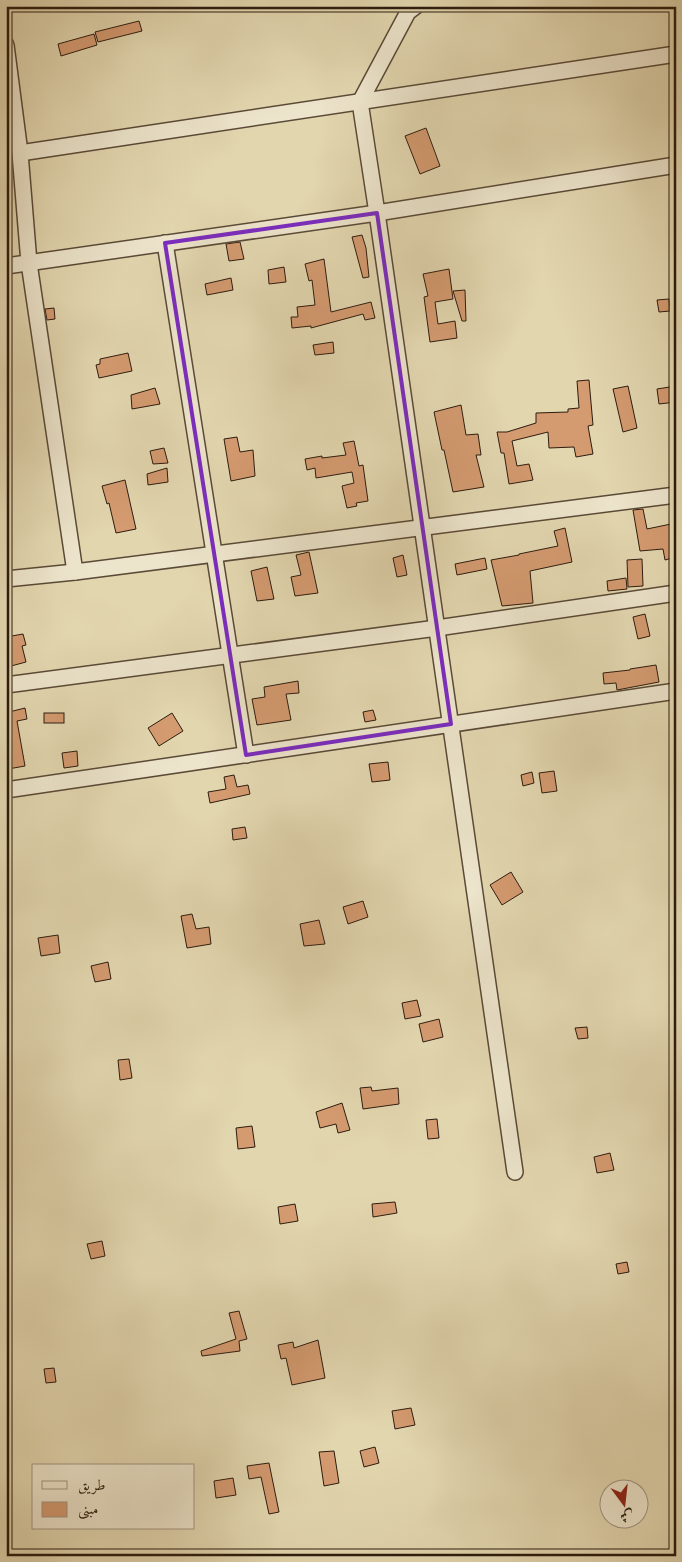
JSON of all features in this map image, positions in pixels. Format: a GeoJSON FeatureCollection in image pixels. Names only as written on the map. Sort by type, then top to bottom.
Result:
{"type":"FeatureCollection","features":[{"type":"Feature","properties":{"kind":"street"},"geometry":{"type":"LineString","coordinates":[[416,6],[408,12],[360,102],[515,1172]]}},
{"type":"Feature","properties":{"kind":"street"},"geometry":{"type":"LineString","coordinates":[[6,45],[20,153],[29,263],[75,572]]}},
{"type":"Feature","properties":{"kind":"street"},"geometry":{"type":"LineString","coordinates":[[20,153],[676,54]]}},
{"type":"Feature","properties":{"kind":"street"},"geometry":{"type":"LineString","coordinates":[[6,266],[377,213],[676,165]]}},
{"type":"Feature","properties":{"kind":"street"},"geometry":{"type":"LineString","coordinates":[[165,243],[246,755]]}},
{"type":"Feature","properties":{"kind":"street"},"geometry":{"type":"LineString","coordinates":[[6,579],[75,572],[676,495]]}},
{"type":"Feature","properties":{"kind":"street"},"geometry":{"type":"LineString","coordinates":[[6,685],[437,628],[676,593]]}},
{"type":"Feature","properties":{"kind":"street"},"geometry":{"type":"LineString","coordinates":[[6,790],[676,691]]}},
{"type":"Feature","properties":{"kind":"highlighted area"},"geometry":{"type":"Polygon","coordinates":[[[377,213],[451,724],[246,755],[165,243],[377,213]]]}},
{"type":"Feature","properties":{"kind":"building"},"geometry":{"type":"Polygon","coordinates":[[[139,21],[142,31],[98,42],[95,32],[139,21]]]}},
{"type":"Feature","properties":{"kind":"building"},"geometry":{"type":"Polygon","coordinates":[[[94,34],[97,45],[61,56],[58,44],[94,34]]]}},
{"type":"Feature","properties":{"kind":"building"},"geometry":{"type":"Polygon","coordinates":[[[426,128],[440,166],[420,174],[405,136],[426,128]]]}},
{"type":"Feature","properties":{"kind":"building"},"geometry":{"type":"Polygon","coordinates":[[[362,235],[366,248],[369,277],[363,278],[352,237],[362,235]]]}},
{"type":"Feature","properties":{"kind":"building"},"geometry":{"type":"Polygon","coordinates":[[[240,242],[244,259],[229,261],[226,244],[240,242]]]}},
{"type":"Feature","properties":{"kind":"building"},"geometry":{"type":"Polygon","coordinates":[[[324,259],[331,312],[371,302],[375,318],[365,320],[363,314],[311,328],[311,326],[292,328],[291,317],[298,317],[297,307],[315,305],[312,280],[309,281],[305,264],[324,259]]]}},
{"type":"Feature","properties":{"kind":"building"},"geometry":{"type":"Polygon","coordinates":[[[284,267],[286,282],[269,284],[268,270],[284,267]]]}},
{"type":"Feature","properties":{"kind":"building"},"geometry":{"type":"Polygon","coordinates":[[[449,269],[453,299],[435,302],[438,324],[455,321],[457,338],[430,342],[424,297],[428,296],[423,274],[449,269]]]}},
{"type":"Feature","properties":{"kind":"building"},"geometry":{"type":"Polygon","coordinates":[[[231,278],[233,290],[207,295],[205,284],[231,278]]]}},
{"type":"Feature","properties":{"kind":"building"},"geometry":{"type":"Polygon","coordinates":[[[465,290],[466,321],[462,321],[453,291],[465,290]]]}},
{"type":"Feature","properties":{"kind":"building"},"geometry":{"type":"Polygon","coordinates":[[[669,299],[670,311],[659,312],[657,300],[669,299]]]}},
{"type":"Feature","properties":{"kind":"building"},"geometry":{"type":"Polygon","coordinates":[[[54,308],[55,319],[47,320],[45,309],[54,308]]]}},
{"type":"Feature","properties":{"kind":"building"},"geometry":{"type":"Polygon","coordinates":[[[333,342],[334,353],[315,355],[313,345],[333,342]]]}},
{"type":"Feature","properties":{"kind":"building"},"geometry":{"type":"Polygon","coordinates":[[[128,353],[132,371],[99,378],[96,365],[100,364],[100,359],[128,353]]]}},
{"type":"Feature","properties":{"kind":"building"},"geometry":{"type":"Polygon","coordinates":[[[589,380],[593,425],[588,426],[593,454],[576,457],[574,447],[549,448],[548,432],[512,441],[517,466],[529,464],[533,480],[509,484],[504,453],[501,453],[497,432],[507,432],[536,423],[536,413],[568,412],[568,409],[579,408],[577,381],[589,380]]]}},
{"type":"Feature","properties":{"kind":"building"},"geometry":{"type":"Polygon","coordinates":[[[628,386],[637,428],[623,432],[613,389],[628,386]]]}},
{"type":"Feature","properties":{"kind":"building"},"geometry":{"type":"Polygon","coordinates":[[[676,386],[676,402],[659,404],[657,389],[676,386]]]}},
{"type":"Feature","properties":{"kind":"building"},"geometry":{"type":"Polygon","coordinates":[[[155,388],[160,404],[132,409],[131,395],[155,388]]]}},
{"type":"Feature","properties":{"kind":"building"},"geometry":{"type":"Polygon","coordinates":[[[461,405],[466,435],[478,434],[481,455],[476,455],[484,487],[453,492],[434,412],[461,405]]]}},
{"type":"Feature","properties":{"kind":"building"},"geometry":{"type":"Polygon","coordinates":[[[237,437],[240,452],[253,450],[255,476],[231,481],[224,439],[237,437]]]}},
{"type":"Feature","properties":{"kind":"building"},"geometry":{"type":"Polygon","coordinates":[[[354,441],[359,466],[363,465],[368,501],[356,503],[357,506],[347,508],[342,486],[354,483],[352,472],[316,478],[315,468],[307,470],[305,459],[346,455],[343,443],[354,441]]]}},
{"type":"Feature","properties":{"kind":"building"},"geometry":{"type":"Polygon","coordinates":[[[164,448],[168,463],[153,464],[150,451],[164,448]]]}},
{"type":"Feature","properties":{"kind":"building"},"geometry":{"type":"Polygon","coordinates":[[[167,468],[168,482],[148,485],[147,474],[167,468]]]}},
{"type":"Feature","properties":{"kind":"building"},"geometry":{"type":"Polygon","coordinates":[[[125,480],[136,529],[116,533],[109,503],[107,504],[102,486],[125,480]]]}},
{"type":"Feature","properties":{"kind":"building"},"geometry":{"type":"Polygon","coordinates":[[[643,509],[647,529],[671,524],[676,546],[676,557],[665,560],[663,549],[640,551],[633,510],[643,509]]]}},
{"type":"Feature","properties":{"kind":"building"},"geometry":{"type":"Polygon","coordinates":[[[565,528],[572,562],[530,571],[533,603],[502,606],[491,560],[558,546],[554,531],[565,528]]]}},
{"type":"Feature","properties":{"kind":"building"},"geometry":{"type":"Polygon","coordinates":[[[309,552],[318,593],[295,596],[291,577],[301,575],[296,555],[309,552]]]}},
{"type":"Feature","properties":{"kind":"building"},"geometry":{"type":"Polygon","coordinates":[[[403,555],[407,575],[397,577],[393,558],[403,555]]]}},
{"type":"Feature","properties":{"kind":"building"},"geometry":{"type":"Polygon","coordinates":[[[485,558],[487,569],[457,575],[455,564],[485,558]]]}},
{"type":"Feature","properties":{"kind":"building"},"geometry":{"type":"Polygon","coordinates":[[[642,559],[643,586],[628,587],[627,560],[642,559]]]}},
{"type":"Feature","properties":{"kind":"building"},"geometry":{"type":"Polygon","coordinates":[[[267,567],[274,599],[257,601],[251,571],[267,567]]]}},
{"type":"Feature","properties":{"kind":"building"},"geometry":{"type":"Polygon","coordinates":[[[626,578],[627,589],[608,591],[607,581],[626,578]]]}},
{"type":"Feature","properties":{"kind":"building"},"geometry":{"type":"Polygon","coordinates":[[[645,614],[650,636],[638,639],[633,617],[645,614]]]}},
{"type":"Feature","properties":{"kind":"building"},"geometry":{"type":"Polygon","coordinates":[[[23,634],[26,645],[22,646],[26,662],[11,666],[6,637],[23,634]]]}},
{"type":"Feature","properties":{"kind":"building"},"geometry":{"type":"Polygon","coordinates":[[[656,665],[659,682],[617,690],[616,683],[604,684],[603,673],[656,665]]]}},
{"type":"Feature","properties":{"kind":"building"},"geometry":{"type":"Polygon","coordinates":[[[298,681],[299,693],[286,694],[291,720],[257,725],[252,699],[265,697],[264,687],[298,681]]]}},
{"type":"Feature","properties":{"kind":"building"},"geometry":{"type":"Polygon","coordinates":[[[25,708],[27,719],[17,721],[25,766],[8,769],[6,760],[6,722],[11,720],[9,712],[25,708]]]}},
{"type":"Feature","properties":{"kind":"building"},"geometry":{"type":"Polygon","coordinates":[[[373,710],[376,720],[365,722],[363,712],[373,710]]]}},
{"type":"Feature","properties":{"kind":"building"},"geometry":{"type":"Polygon","coordinates":[[[44,713],[64,713],[64,723],[44,723],[44,713]]]}},
{"type":"Feature","properties":{"kind":"building"},"geometry":{"type":"Polygon","coordinates":[[[172,713],[183,731],[159,746],[148,728],[172,713]]]}},
{"type":"Feature","properties":{"kind":"building"},"geometry":{"type":"Polygon","coordinates":[[[77,751],[78,766],[64,768],[62,753],[77,751]]]}},
{"type":"Feature","properties":{"kind":"building"},"geometry":{"type":"Polygon","coordinates":[[[388,762],[390,780],[372,782],[369,764],[388,762]]]}},
{"type":"Feature","properties":{"kind":"building"},"geometry":{"type":"Polygon","coordinates":[[[554,771],[557,791],[542,793],[539,773],[554,771]]]}},
{"type":"Feature","properties":{"kind":"building"},"geometry":{"type":"Polygon","coordinates":[[[532,772],[534,783],[523,786],[521,775],[532,772]]]}},
{"type":"Feature","properties":{"kind":"building"},"geometry":{"type":"Polygon","coordinates":[[[234,775],[237,787],[248,785],[250,794],[210,803],[208,792],[226,789],[224,777],[234,775]]]}},
{"type":"Feature","properties":{"kind":"building"},"geometry":{"type":"Polygon","coordinates":[[[245,827],[247,838],[233,840],[232,829],[245,827]]]}},
{"type":"Feature","properties":{"kind":"building"},"geometry":{"type":"Polygon","coordinates":[[[511,872],[523,892],[502,905],[490,885],[511,872]]]}},
{"type":"Feature","properties":{"kind":"building"},"geometry":{"type":"Polygon","coordinates":[[[363,901],[368,917],[348,924],[343,907],[363,901]]]}},
{"type":"Feature","properties":{"kind":"building"},"geometry":{"type":"Polygon","coordinates":[[[192,914],[196,929],[209,927],[211,944],[187,948],[181,916],[192,914]]]}},
{"type":"Feature","properties":{"kind":"building"},"geometry":{"type":"Polygon","coordinates":[[[319,920],[325,944],[304,946],[300,924],[319,920]]]}},
{"type":"Feature","properties":{"kind":"building"},"geometry":{"type":"Polygon","coordinates":[[[58,935],[60,953],[41,956],[38,938],[58,935]]]}},
{"type":"Feature","properties":{"kind":"building"},"geometry":{"type":"Polygon","coordinates":[[[108,962],[111,979],[95,982],[91,966],[108,962]]]}},
{"type":"Feature","properties":{"kind":"building"},"geometry":{"type":"Polygon","coordinates":[[[417,1000],[421,1016],[405,1019],[402,1003],[417,1000]]]}},
{"type":"Feature","properties":{"kind":"building"},"geometry":{"type":"Polygon","coordinates":[[[439,1019],[443,1037],[423,1042],[419,1024],[439,1019]]]}},
{"type":"Feature","properties":{"kind":"building"},"geometry":{"type":"Polygon","coordinates":[[[587,1027],[588,1038],[578,1039],[575,1028],[587,1027]]]}},
{"type":"Feature","properties":{"kind":"building"},"geometry":{"type":"Polygon","coordinates":[[[129,1059],[132,1078],[120,1080],[118,1060],[129,1059]]]}},
{"type":"Feature","properties":{"kind":"building"},"geometry":{"type":"Polygon","coordinates":[[[371,1087],[372,1091],[398,1088],[399,1104],[363,1109],[360,1088],[371,1087]]]}},
{"type":"Feature","properties":{"kind":"building"},"geometry":{"type":"Polygon","coordinates":[[[342,1103],[350,1130],[338,1133],[336,1124],[320,1128],[316,1112],[342,1103]]]}},
{"type":"Feature","properties":{"kind":"building"},"geometry":{"type":"Polygon","coordinates":[[[437,1119],[439,1138],[428,1139],[426,1120],[437,1119]]]}},
{"type":"Feature","properties":{"kind":"building"},"geometry":{"type":"Polygon","coordinates":[[[252,1126],[255,1147],[238,1149],[236,1128],[252,1126]]]}},
{"type":"Feature","properties":{"kind":"building"},"geometry":{"type":"Polygon","coordinates":[[[610,1153],[614,1170],[597,1173],[594,1157],[610,1153]]]}},
{"type":"Feature","properties":{"kind":"building"},"geometry":{"type":"Polygon","coordinates":[[[395,1202],[397,1213],[373,1217],[372,1204],[395,1202]]]}},
{"type":"Feature","properties":{"kind":"building"},"geometry":{"type":"Polygon","coordinates":[[[295,1204],[298,1221],[280,1224],[278,1207],[295,1204]]]}},
{"type":"Feature","properties":{"kind":"building"},"geometry":{"type":"Polygon","coordinates":[[[102,1241],[105,1256],[91,1259],[87,1244],[102,1241]]]}},
{"type":"Feature","properties":{"kind":"building"},"geometry":{"type":"Polygon","coordinates":[[[627,1262],[629,1272],[618,1274],[616,1264],[627,1262]]]}},
{"type":"Feature","properties":{"kind":"building"},"geometry":{"type":"Polygon","coordinates":[[[239,1311],[247,1339],[239,1341],[240,1351],[202,1356],[201,1351],[236,1339],[229,1313],[239,1311]]]}},
{"type":"Feature","properties":{"kind":"building"},"geometry":{"type":"Polygon","coordinates":[[[318,1340],[325,1378],[292,1385],[286,1358],[281,1359],[278,1345],[293,1342],[294,1348],[318,1340]]]}},
{"type":"Feature","properties":{"kind":"building"},"geometry":{"type":"Polygon","coordinates":[[[54,1368],[56,1382],[46,1383],[44,1369],[54,1368]]]}},
{"type":"Feature","properties":{"kind":"building"},"geometry":{"type":"Polygon","coordinates":[[[411,1408],[415,1425],[395,1429],[392,1411],[411,1408]]]}},
{"type":"Feature","properties":{"kind":"building"},"geometry":{"type":"Polygon","coordinates":[[[375,1447],[379,1463],[364,1467],[360,1451],[375,1447]]]}},
{"type":"Feature","properties":{"kind":"building"},"geometry":{"type":"Polygon","coordinates":[[[334,1451],[339,1483],[324,1486],[319,1452],[334,1451]]]}},
{"type":"Feature","properties":{"kind":"building"},"geometry":{"type":"Polygon","coordinates":[[[269,1463],[279,1512],[269,1514],[261,1477],[249,1479],[247,1466],[269,1463]]]}},
{"type":"Feature","properties":{"kind":"building"},"geometry":{"type":"Polygon","coordinates":[[[233,1478],[236,1495],[216,1498],[214,1481],[233,1478]]]}}]}
